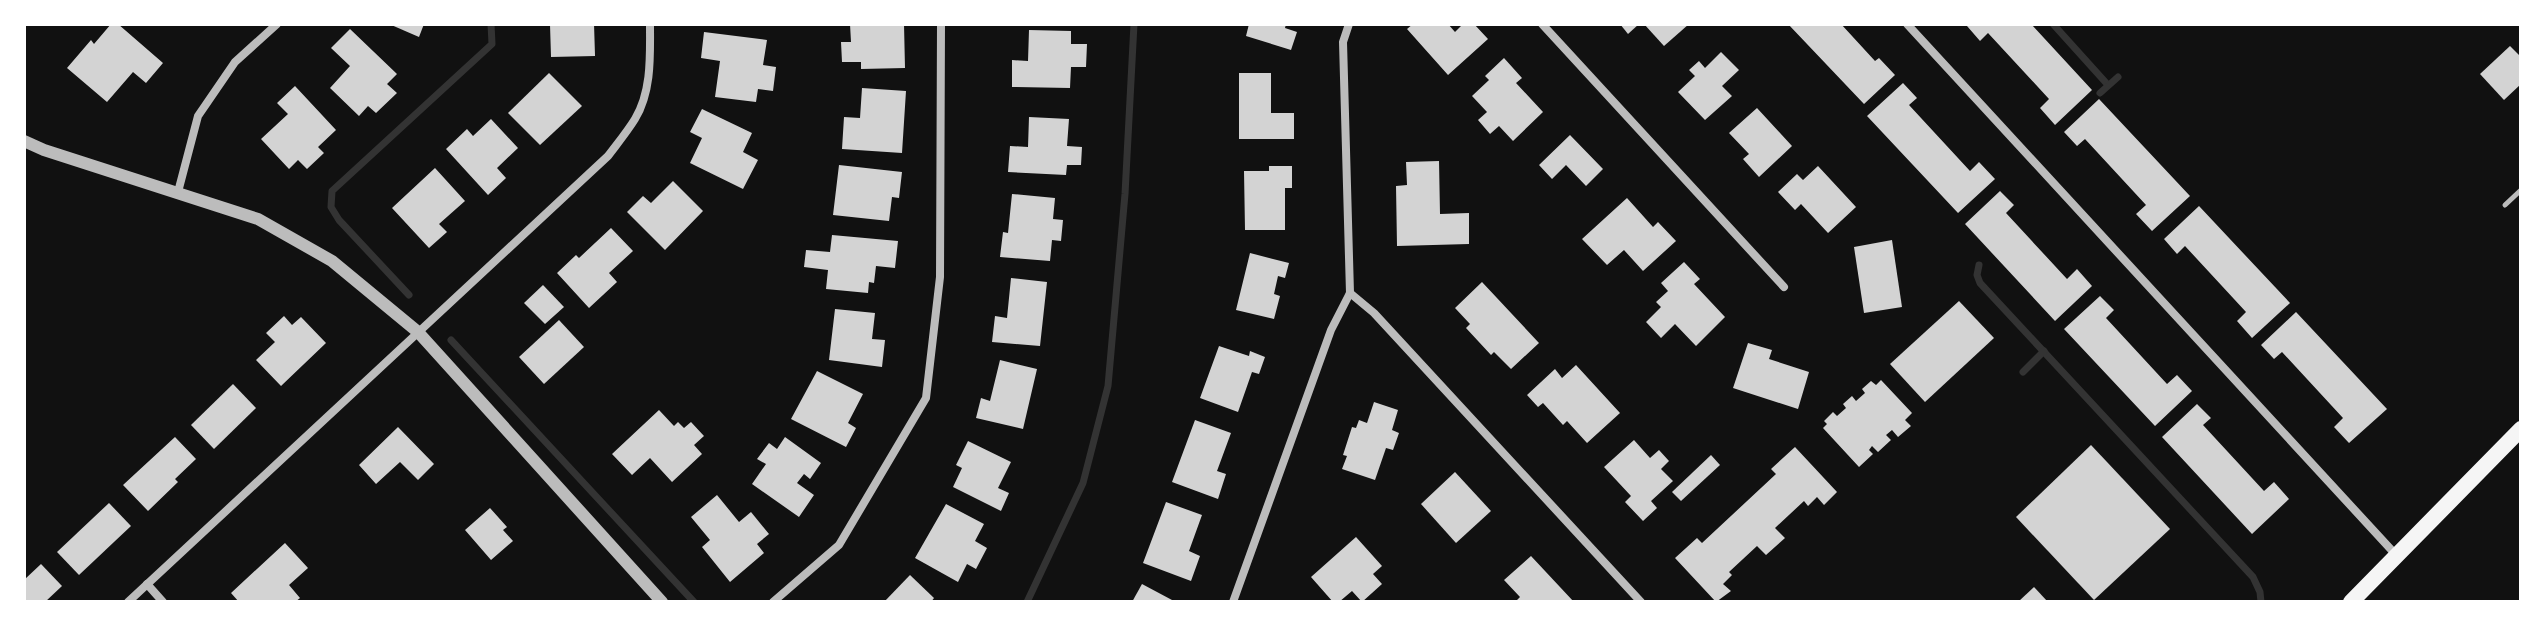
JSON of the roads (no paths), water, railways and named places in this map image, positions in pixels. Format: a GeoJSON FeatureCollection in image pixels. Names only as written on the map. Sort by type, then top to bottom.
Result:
{"type":"FeatureCollection","features":[{"type":"Feature","properties":{"kind":"main road"},"geometry":{"type":"LineString","coordinates":[[2351,602],[2521,429]]}},
{"type":"Feature","properties":{"kind":"street"},"geometry":{"type":"LineString","coordinates":[[178,192],[198,116],[235,62],[277,24]]}},
{"type":"Feature","properties":{"kind":"street"},"geometry":{"type":"LineString","coordinates":[[128,602],[608,156],[637,117],[647,90],[650,24]]}},
{"type":"Feature","properties":{"kind":"street"},"geometry":{"type":"LineString","coordinates":[[773,602],[839,545],[926,398],[940,277],[941,24]]}},
{"type":"Feature","properties":{"kind":"street"},"geometry":{"type":"LineString","coordinates":[[1233,602],[1331,330],[1350,293],[1343,42],[1349,24]]}},
{"type":"Feature","properties":{"kind":"street"},"geometry":{"type":"LineString","coordinates":[[1542,24],[1784,287]]}},
{"type":"Feature","properties":{"kind":"street"},"geometry":{"type":"LineString","coordinates":[[1907,24],[2397,556]]}},
{"type":"Feature","properties":{"kind":"street"},"geometry":{"type":"LineString","coordinates":[[24,141],[258,219],[332,261],[418,332],[662,602]]}},
{"type":"Feature","properties":{"kind":"street"},"geometry":{"type":"LineString","coordinates":[[1350,293],[1374,313],[1641,602]]}},
{"type":"Feature","properties":{"kind":"street"},"geometry":{"type":"LineString","coordinates":[[147,584],[163,602]]}},
{"type":"Feature","properties":{"kind":"lane"},"geometry":{"type":"LineString","coordinates":[[2505,205],[2521,190]]}},
{"type":"Feature","properties":{"kind":"waterway"},"geometry":{"type":"LineString","coordinates":[[409,295],[339,220],[331,207],[332,191],[492,44],[491,24]]}},
{"type":"Feature","properties":{"kind":"waterway"},"geometry":{"type":"LineString","coordinates":[[1027,602],[1083,483],[1108,386],[1125,194],[1134,24]]}},
{"type":"Feature","properties":{"kind":"waterway"},"geometry":{"type":"LineString","coordinates":[[2053,24],[2108,85]]}},
{"type":"Feature","properties":{"kind":"waterway"},"geometry":{"type":"LineString","coordinates":[[2100,93],[2118,77]]}},
{"type":"Feature","properties":{"kind":"waterway"},"geometry":{"type":"LineString","coordinates":[[1979,265],[1977,275],[1980,283],[2253,577],[2261,602]]}},
{"type":"Feature","properties":{"kind":"waterway"},"geometry":{"type":"LineString","coordinates":[[451,340],[694,602]]}},
{"type":"Feature","properties":{"kind":"waterway"},"geometry":{"type":"LineString","coordinates":[[2023,372],[2044,351]]}}]}
